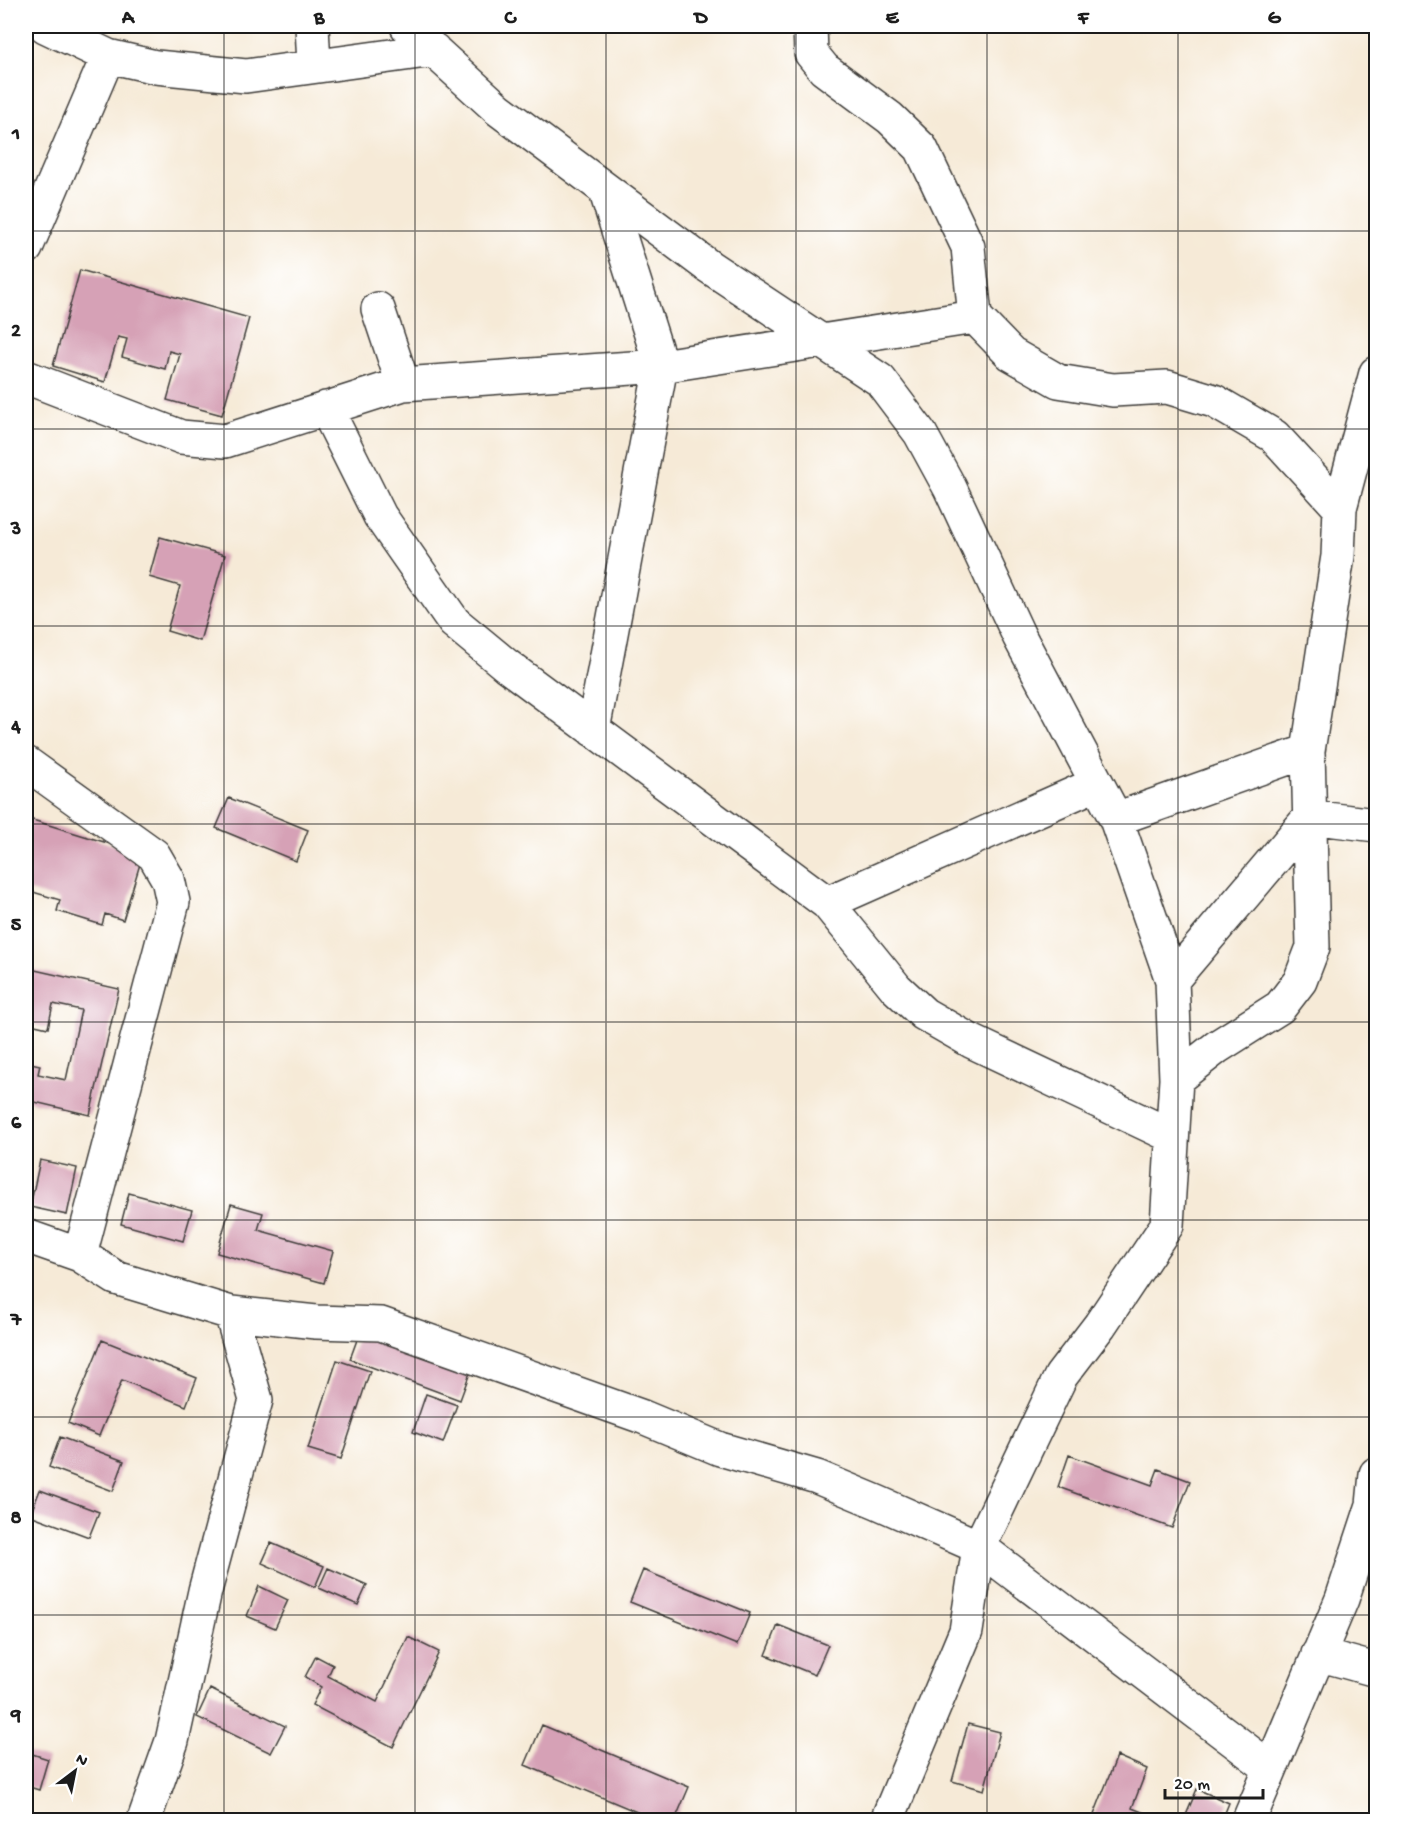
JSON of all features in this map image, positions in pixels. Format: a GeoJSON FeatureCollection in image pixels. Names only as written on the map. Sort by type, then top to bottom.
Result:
{"type":"FeatureCollection","features":[{"type":"Feature","properties":{"kind":"street"},"geometry":{"type":"LineString","coordinates":[[45,26],[108,56],[156,68],[246,76],[434,50]]}},
{"type":"Feature","properties":{"kind":"street"},"geometry":{"type":"LineString","coordinates":[[312,26],[314,65]]}},
{"type":"Feature","properties":{"kind":"street"},"geometry":{"type":"LineString","coordinates":[[407,26],[498,108],[605,189],[708,266],[880,380],[920,433],[950,488],[1019,636],[1116,819],[1172,980],[1176,1079],[1167,1225],[1100,1325],[1061,1376],[979,1547],[966,1630],[886,1821]]}},
{"type":"Feature","properties":{"kind":"street"},"geometry":{"type":"LineString","coordinates":[[810,26],[811,53],[824,69],[890,118],[921,148],[968,247],[975,317],[1011,354],[1058,381],[1113,390],[1167,387],[1214,401],[1274,436],[1340,508]]}},
{"type":"Feature","properties":{"kind":"street"},"geometry":{"type":"LineString","coordinates":[[26,248],[108,56]]}},
{"type":"Feature","properties":{"kind":"street"},"geometry":{"type":"LineString","coordinates":[[593,730],[661,366],[605,189]]}},
{"type":"Feature","properties":{"kind":"street"},"geometry":{"type":"LineString","coordinates":[[378,309],[403,384]]}},
{"type":"Feature","properties":{"kind":"street"},"geometry":{"type":"LineString","coordinates":[[26,377],[181,437],[225,441],[403,384],[661,366],[975,317]]}},
{"type":"Feature","properties":{"kind":"street"},"geometry":{"type":"LineString","coordinates":[[1176,1079],[1217,1047],[1280,1007],[1300,981],[1312,947],[1308,751],[1338,556],[1340,508],[1377,373]]}},
{"type":"Feature","properties":{"kind":"street"},"geometry":{"type":"LineString","coordinates":[[326,408],[380,516],[454,622],[506,665],[827,903],[896,988],[924,1014],[971,1041],[1172,1136]]}},
{"type":"Feature","properties":{"kind":"street"},"geometry":{"type":"LineString","coordinates":[[1116,819],[1308,751]]}},
{"type":"Feature","properties":{"kind":"street"},"geometry":{"type":"LineString","coordinates":[[26,763],[154,855],[168,879],[173,902],[80,1255]]}},
{"type":"Feature","properties":{"kind":"street"},"geometry":{"type":"LineString","coordinates":[[827,903],[1096,784]]}},
{"type":"Feature","properties":{"kind":"street"},"geometry":{"type":"LineString","coordinates":[[1310,817],[1377,825]]}},
{"type":"Feature","properties":{"kind":"street"},"geometry":{"type":"LineString","coordinates":[[1172,980],[1310,817]]}},
{"type":"Feature","properties":{"kind":"street"},"geometry":{"type":"LineString","coordinates":[[26,1236],[80,1255],[116,1278],[231,1313],[316,1322],[381,1324],[643,1418],[720,1449],[817,1477],[979,1547],[1270,1768]]}},
{"type":"Feature","properties":{"kind":"street"},"geometry":{"type":"LineString","coordinates":[[144,1821],[172,1741],[205,1591],[256,1400],[231,1313]]}},
{"type":"Feature","properties":{"kind":"street"},"geometry":{"type":"LineString","coordinates":[[1249,1821],[1342,1599],[1373,1505],[1377,1474]]}},
{"type":"Feature","properties":{"kind":"street"},"geometry":{"type":"LineString","coordinates":[[1318,1654],[1377,1670]]}},
{"type":"Feature","properties":{"kind":"building"},"geometry":{"type":"Polygon","coordinates":[[[80,270],[249,318],[222,415],[167,400],[180,354],[169,351],[165,369],[122,357],[127,339],[118,337],[105,382],[53,366],[80,270]]]}},
{"type":"Feature","properties":{"kind":"building"},"geometry":{"type":"Polygon","coordinates":[[[160,537],[225,555],[200,641],[167,631],[180,586],[149,577],[160,537]]]}},
{"type":"Feature","properties":{"kind":"building"},"geometry":{"type":"Polygon","coordinates":[[[229,798],[308,830],[296,861],[216,828],[229,798]]]}},
{"type":"Feature","properties":{"kind":"building"},"geometry":{"type":"Polygon","coordinates":[[[26,818],[143,854],[123,920],[105,914],[102,925],[57,911],[60,900],[26,890],[26,818]]]}},
{"type":"Feature","properties":{"kind":"building"},"geometry":{"type":"Polygon","coordinates":[[[26,968],[119,989],[90,1115],[26,1100],[26,1062],[40,1065],[38,1074],[66,1080],[81,1010],[53,1004],[48,1028],[26,1023],[26,968]]]}},
{"type":"Feature","properties":{"kind":"building"},"geometry":{"type":"Polygon","coordinates":[[[40,1160],[77,1168],[67,1215],[30,1207],[40,1160]]]}},
{"type":"Feature","properties":{"kind":"building"},"geometry":{"type":"Polygon","coordinates":[[[129,1193],[192,1210],[183,1241],[121,1224],[129,1193]]]}},
{"type":"Feature","properties":{"kind":"building"},"geometry":{"type":"Polygon","coordinates":[[[231,1204],[263,1213],[258,1230],[333,1251],[324,1283],[217,1253],[231,1204]]]}},
{"type":"Feature","properties":{"kind":"building"},"geometry":{"type":"Polygon","coordinates":[[[361,1329],[471,1370],[460,1400],[350,1359],[361,1329]]]}},
{"type":"Feature","properties":{"kind":"building"},"geometry":{"type":"Polygon","coordinates":[[[102,1340],[197,1378],[186,1406],[122,1380],[99,1436],[68,1423],[102,1340]]]}},
{"type":"Feature","properties":{"kind":"building"},"geometry":{"type":"Polygon","coordinates":[[[337,1360],[370,1371],[341,1459],[308,1449],[337,1360]]]}},
{"type":"Feature","properties":{"kind":"building"},"geometry":{"type":"Polygon","coordinates":[[[426,1394],[457,1405],[443,1443],[413,1432],[426,1394]]]}},
{"type":"Feature","properties":{"kind":"building"},"geometry":{"type":"Polygon","coordinates":[[[60,1437],[124,1461],[113,1491],[49,1467],[60,1437]]]}},
{"type":"Feature","properties":{"kind":"building"},"geometry":{"type":"Polygon","coordinates":[[[1069,1455],[1152,1485],[1158,1469],[1190,1481],[1172,1528],[1058,1487],[1069,1455]]]}},
{"type":"Feature","properties":{"kind":"building"},"geometry":{"type":"Polygon","coordinates":[[[40,1490],[99,1512],[89,1537],[30,1515],[40,1490]]]}},
{"type":"Feature","properties":{"kind":"building"},"geometry":{"type":"Polygon","coordinates":[[[271,1543],[324,1566],[315,1587],[262,1563],[271,1543]]]}},
{"type":"Feature","properties":{"kind":"building"},"geometry":{"type":"Polygon","coordinates":[[[328,1568],[367,1585],[358,1605],[319,1588],[328,1568]]]}},
{"type":"Feature","properties":{"kind":"building"},"geometry":{"type":"Polygon","coordinates":[[[643,1570],[750,1613],[737,1645],[630,1602],[643,1570]]]}},
{"type":"Feature","properties":{"kind":"building"},"geometry":{"type":"Polygon","coordinates":[[[259,1586],[288,1600],[275,1628],[247,1616],[259,1586]]]}},
{"type":"Feature","properties":{"kind":"building"},"geometry":{"type":"Polygon","coordinates":[[[778,1625],[828,1645],[815,1675],[766,1655],[778,1625]]]}},
{"type":"Feature","properties":{"kind":"building"},"geometry":{"type":"Polygon","coordinates":[[[408,1637],[439,1652],[393,1747],[312,1705],[321,1687],[305,1677],[316,1656],[333,1665],[328,1676],[377,1702],[408,1637]]]}},
{"type":"Feature","properties":{"kind":"building"},"geometry":{"type":"Polygon","coordinates":[[[210,1689],[285,1726],[271,1753],[197,1717],[210,1689]]]}},
{"type":"Feature","properties":{"kind":"building"},"geometry":{"type":"Polygon","coordinates":[[[968,1724],[1000,1732],[984,1790],[952,1781],[968,1724]]]}},
{"type":"Feature","properties":{"kind":"building"},"geometry":{"type":"Polygon","coordinates":[[[542,1725],[689,1787],[675,1820],[656,1820],[525,1765],[542,1725]]]}},
{"type":"Feature","properties":{"kind":"building"},"geometry":{"type":"Polygon","coordinates":[[[26,1752],[48,1759],[39,1790],[26,1786],[26,1752]]]}},
{"type":"Feature","properties":{"kind":"building"},"geometry":{"type":"Polygon","coordinates":[[[1117,1756],[1147,1769],[1132,1808],[1162,1820],[1092,1820],[1117,1756]]]}},
{"type":"Feature","properties":{"kind":"building"},"geometry":{"type":"Polygon","coordinates":[[[1197,1789],[1229,1803],[1222,1820],[1184,1820],[1197,1789]]]}}]}
